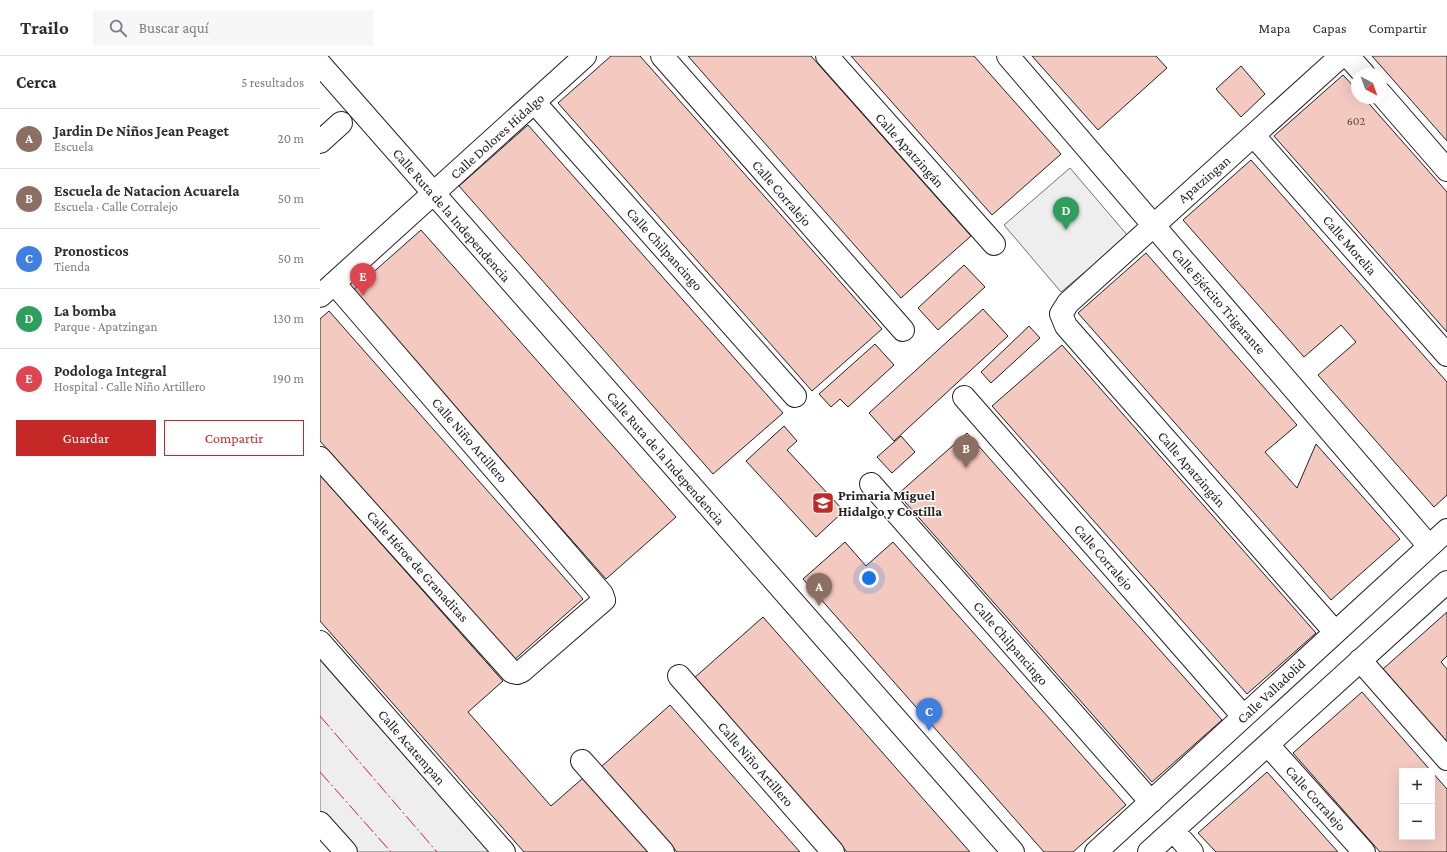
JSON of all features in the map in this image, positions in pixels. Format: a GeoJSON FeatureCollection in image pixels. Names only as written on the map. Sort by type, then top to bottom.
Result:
{"type":"FeatureCollection","features":[{"type":"Feature","properties":{"kind":"street","name":"Calle Dolores Hidalgo"},"geometry":{"type":"LineString","coordinates":[[327,290],[585,56]]}},
{"type":"Feature","properties":{"kind":"street","name":"Calle Corralejo"},"geometry":{"type":"LineString","coordinates":[[662,56],[903,330]]}},
{"type":"Feature","properties":{"kind":"street","name":"Calle Apatzingán"},"geometry":{"type":"LineString","coordinates":[[827,56],[994,244]]}},
{"type":"Feature","properties":{"kind":"street","name":"Calle Ejército Trigarante"},"geometry":{"type":"LineString","coordinates":[[1008,56],[1154,224],[1429,546]]}},
{"type":"Feature","properties":{"kind":"street","name":"Apatzingan"},"geometry":{"type":"LineString","coordinates":[[1068,303],[1341,56]]}},
{"type":"Feature","properties":{"kind":"street"},"geometry":{"type":"LineString","coordinates":[[1348,56],[1359,68]]}},
{"type":"Feature","properties":{"kind":"street","name":"Calle Ruta de la Independencia"},"geometry":{"type":"LineString","coordinates":[[320,64],[1013,852]]}},
{"type":"Feature","properties":{"kind":"street"},"geometry":{"type":"LineString","coordinates":[[1387,101],[1447,170]]}},
{"type":"Feature","properties":{"kind":"street","name":"Calle Chilpancingo"},"geometry":{"type":"LineString","coordinates":[[534,102],[795,396]]}},
{"type":"Feature","properties":{"kind":"street"},"geometry":{"type":"LineString","coordinates":[[320,142],[341,123]]}},
{"type":"Feature","properties":{"kind":"street","name":"Calle Morelia"},"geometry":{"type":"LineString","coordinates":[[1254,136],[1447,355]]}},
{"type":"Feature","properties":{"kind":"street","name":"Calle Niño Artillero"},"geometry":{"type":"LineString","coordinates":[[327,290],[604,598],[602,602],[522,671],[517,673]]}},
{"type":"Feature","properties":{"kind":"street","name":"Calle Apatzingán"},"geometry":{"type":"LineString","coordinates":[[1068,303],[1062,314],[1066,326],[1335,632]]}},
{"type":"Feature","properties":{"kind":"street","name":"Calle Corralejo"},"geometry":{"type":"LineString","coordinates":[[964,397],[1243,716]]}},
{"type":"Feature","properties":{"kind":"street","name":"Calle Héroe de Granaditas"},"geometry":{"type":"LineString","coordinates":[[320,458],[512,672],[517,673]]}},
{"type":"Feature","properties":{"kind":"street","name":"Calle Chilpancingo"},"geometry":{"type":"LineString","coordinates":[[871,484],[1151,802]]}},
{"type":"Feature","properties":{"kind":"street","name":"Calle Valladolid"},"geometry":{"type":"LineString","coordinates":[[1096,852],[1447,530]]}},
{"type":"Feature","properties":{"kind":"street"},"geometry":{"type":"LineString","coordinates":[[1149,852],[1447,582]]}},
{"type":"Feature","properties":{"kind":"street","name":"Calle Acatempan"},"geometry":{"type":"LineString","coordinates":[[320,642],[504,852]]}},
{"type":"Feature","properties":{"kind":"street"},"geometry":{"type":"LineString","coordinates":[[1360,660],[1447,759]]}},
{"type":"Feature","properties":{"kind":"street","name":"Calle Niño Artillero"},"geometry":{"type":"LineString","coordinates":[[679,676],[833,852]]}},
{"type":"Feature","properties":{"kind":"street","name":"Calle Corralejo"},"geometry":{"type":"LineString","coordinates":[[1268,744],[1364,852]]}},
{"type":"Feature","properties":{"kind":"street"},"geometry":{"type":"LineString","coordinates":[[582,761],[663,852]]}},
{"type":"Feature","properties":{"kind":"street"},"geometry":{"type":"LineString","coordinates":[[320,823],[346,852]]}},
{"type":"Feature","properties":{"kind":"street"},"geometry":{"type":"LineString","coordinates":[[1173,830],[1192,852]]}},
{"type":"Feature","properties":{"kind":"shaded area"},"geometry":{"type":"Polygon","coordinates":[[[1070,168],[1128,236],[1061,292],[1004,225],[1070,168]]]}},
{"type":"Feature","properties":{"kind":"shaded area"},"geometry":{"type":"Polygon","coordinates":[[[320,660],[489,852],[356,852],[320,812],[320,660]]]}},
{"type":"Feature","properties":{"kind":"building"},"geometry":{"type":"Polygon","coordinates":[[[611,56],[640,56],[882,329],[812,391],[558,103],[611,56]]]}},
{"type":"Feature","properties":{"kind":"building"},"geometry":{"type":"Polygon","coordinates":[[[688,56],[811,56],[971,236],[901,298],[688,56]]]}},
{"type":"Feature","properties":{"kind":"building"},"geometry":{"type":"Polygon","coordinates":[[[851,56],[974,56],[1061,154],[992,215],[851,56]]]}},
{"type":"Feature","properties":{"kind":"building"},"geometry":{"type":"Polygon","coordinates":[[[1032,56],[1156,56],[1167,68],[1098,130],[1032,56]]]}},
{"type":"Feature","properties":{"kind":"building"},"geometry":{"type":"Polygon","coordinates":[[[1372,56],[1447,56],[1447,141],[1387,73],[1387,68],[1383,68],[1372,56]]]}},
{"type":"Feature","properties":{"kind":"building"},"geometry":{"type":"Polygon","coordinates":[[[1241,66],[1265,94],[1241,117],[1216,89],[1241,66]]]}},
{"type":"Feature","properties":{"kind":"building"},"geometry":{"type":"Polygon","coordinates":[[[1343,75],[1351,84],[1351,104],[1369,104],[1447,192],[1447,332],[1274,136],[1343,75]]]}},
{"type":"Feature","properties":{"kind":"building"},"geometry":{"type":"Polygon","coordinates":[[[528,125],[783,413],[713,474],[459,186],[528,125]]]}},
{"type":"Feature","properties":{"kind":"building"},"geometry":{"type":"Polygon","coordinates":[[[1251,160],[1447,382],[1447,495],[1434,507],[1318,375],[1356,342],[1341,325],[1304,357],[1183,220],[1251,160]]]}},
{"type":"Feature","properties":{"kind":"building"},"geometry":{"type":"Polygon","coordinates":[[[421,230],[676,517],[606,579],[352,291],[421,230]]]}},
{"type":"Feature","properties":{"kind":"building"},"geometry":{"type":"Polygon","coordinates":[[[1146,253],[1297,425],[1265,452],[1297,488],[1316,444],[1400,539],[1331,600],[1078,313],[1146,253]]]}},
{"type":"Feature","properties":{"kind":"building"},"geometry":{"type":"Polygon","coordinates":[[[964,265],[985,287],[938,330],[918,308],[964,265]]]}},
{"type":"Feature","properties":{"kind":"building"},"geometry":{"type":"Polygon","coordinates":[[[983,309],[1008,336],[894,441],[869,413],[983,309]]]}},
{"type":"Feature","properties":{"kind":"building"},"geometry":{"type":"Polygon","coordinates":[[[329,311],[583,599],[514,660],[320,441],[320,319],[329,311]]]}},
{"type":"Feature","properties":{"kind":"building"},"geometry":{"type":"Polygon","coordinates":[[[1029,326],[1040,338],[991,383],[981,372],[1029,326]]]}},
{"type":"Feature","properties":{"kind":"building"},"geometry":{"type":"Polygon","coordinates":[[[875,344],[894,365],[848,407],[840,399],[831,407],[819,394],[875,344]]]}},
{"type":"Feature","properties":{"kind":"building"},"geometry":{"type":"Polygon","coordinates":[[[1062,345],[1316,633],[1247,694],[992,406],[1062,345]]]}},
{"type":"Feature","properties":{"kind":"building"},"geometry":{"type":"Polygon","coordinates":[[[784,426],[797,441],[787,450],[844,511],[816,537],[746,461],[784,426]]]}},
{"type":"Feature","properties":{"kind":"building"},"geometry":{"type":"Polygon","coordinates":[[[967,433],[1222,720],[1152,782],[898,494],[967,433]]]}},
{"type":"Feature","properties":{"kind":"building"},"geometry":{"type":"Polygon","coordinates":[[[901,436],[915,452],[892,473],[877,457],[901,436]]]}},
{"type":"Feature","properties":{"kind":"building"},"geometry":{"type":"Polygon","coordinates":[[[320,475],[503,681],[468,712],[551,806],[583,778],[649,852],[524,852],[320,621],[320,475]]]}},
{"type":"Feature","properties":{"kind":"building"},"geometry":{"type":"Polygon","coordinates":[[[845,542],[866,566],[893,542],[1126,805],[1073,852],[1044,852],[803,579],[845,542]]]}},
{"type":"Feature","properties":{"kind":"building"},"geometry":{"type":"Polygon","coordinates":[[[1447,612],[1447,656],[1441,662],[1447,669],[1447,742],[1383,669],[1447,612]]]}},
{"type":"Feature","properties":{"kind":"building"},"geometry":{"type":"Polygon","coordinates":[[[763,617],[970,852],[847,852],[693,679],[763,617]]]}},
{"type":"Feature","properties":{"kind":"building"},"geometry":{"type":"Polygon","coordinates":[[[1362,692],[1428,768],[1399,768],[1399,840],[1435,840],[1435,775],[1447,789],[1447,852],[1380,852],[1293,753],[1362,692]]]}},
{"type":"Feature","properties":{"kind":"building"},"geometry":{"type":"Polygon","coordinates":[[[670,705],[800,852],[677,852],[601,767],[670,705]]]}},
{"type":"Feature","properties":{"kind":"building"},"geometry":{"type":"Polygon","coordinates":[[[1267,772],[1338,852],[1216,852],[1198,833],[1267,772]]]}},
{"type":"Feature","properties":{"kind":"power"},"geometry":{"type":"LineString","coordinates":[[320,716],[437,852]]}},
{"type":"Feature","properties":{"kind":"power"},"geometry":{"type":"LineString","coordinates":[[320,772],[391,852]]}},
{"type":"Feature","properties":{"kind":"place","name":"La bomba"},"geometry":{"type":"Point","coordinates":[1066,230]}},
{"type":"Feature","properties":{"kind":"place","name":"Podologa Integral"},"geometry":{"type":"Point","coordinates":[363,296]}},
{"type":"Feature","properties":{"kind":"place","name":"Escuela de Natacion Acuarela"},"geometry":{"type":"Point","coordinates":[966,468]}},
{"type":"Feature","properties":{"kind":"place","name":"Primaria Miguel Hidalgo y Costilla"},"geometry":{"type":"Point","coordinates":[823,503]}},
{"type":"Feature","properties":{"kind":"place","name":"Jardin De Niños Jean Peaget"},"geometry":{"type":"Point","coordinates":[819,606]}},
{"type":"Feature","properties":{"kind":"place","name":"Pronosticos"},"geometry":{"type":"Point","coordinates":[929,731]}}]}
